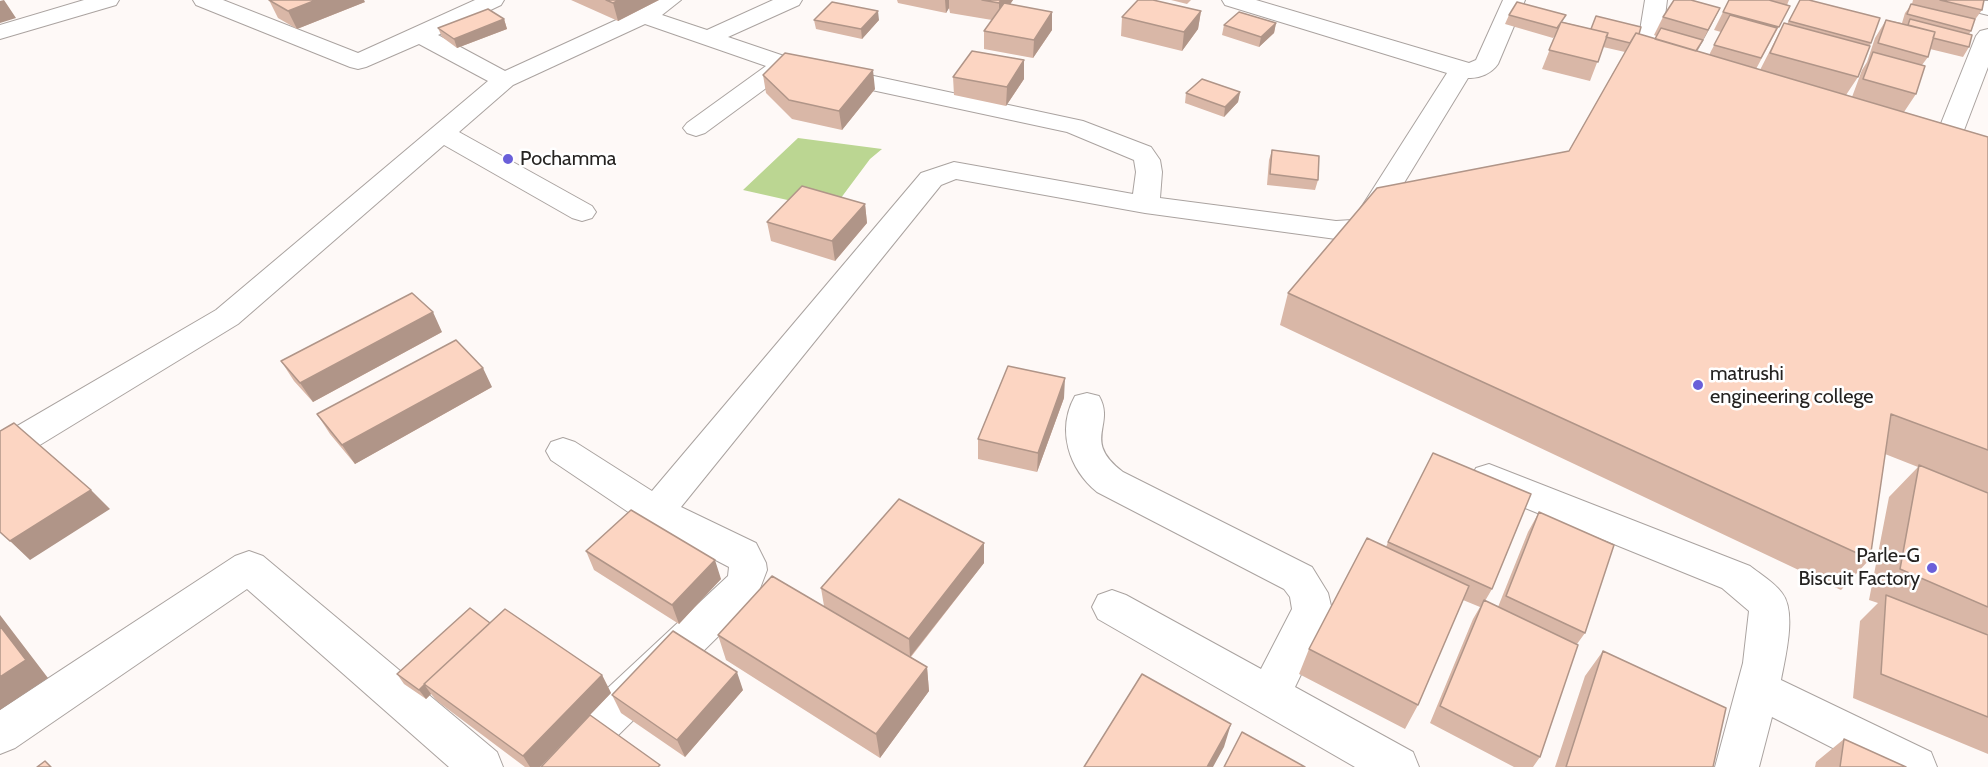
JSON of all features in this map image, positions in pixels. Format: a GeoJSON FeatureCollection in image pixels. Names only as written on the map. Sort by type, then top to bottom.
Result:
{"type":"FeatureCollection","features":[{"type":"Feature","properties":{"kind":"street"},"geometry":{"type":"LineString","coordinates":[[0,32],[108,0]]}},
{"type":"Feature","properties":{"kind":"street"},"geometry":{"type":"LineString","coordinates":[[204,0],[358,62],[493,0]]}},
{"type":"Feature","properties":{"kind":"street"},"geometry":{"type":"LineString","coordinates":[[0,453],[226,317],[504,80],[644,15],[670,0]]}},
{"type":"Feature","properties":{"kind":"street"},"geometry":{"type":"LineString","coordinates":[[708,38],[791,0]]}},
{"type":"Feature","properties":{"kind":"street"},"geometry":{"type":"LineString","coordinates":[[1233,0],[1461,70],[1473,71],[1486,64],[1514,0]]}},
{"type":"Feature","properties":{"kind":"street"},"geometry":{"type":"LineString","coordinates":[[1656,0],[1649,49],[1652,56],[1666,65],[1700,75]]}},
{"type":"Feature","properties":{"kind":"street"},"geometry":{"type":"LineString","coordinates":[[1955,0],[1988,8]]}},
{"type":"Feature","properties":{"kind":"street"},"geometry":{"type":"LineString","coordinates":[[241,15],[262,5]]}},
{"type":"Feature","properties":{"kind":"street"},"geometry":{"type":"LineString","coordinates":[[644,15],[784,64],[1074,126],[1142,153],[1147,160],[1149,172],[1145,205]]}},
{"type":"Feature","properties":{"kind":"street"},"geometry":{"type":"LineString","coordinates":[[420,35],[504,80]]}},
{"type":"Feature","properties":{"kind":"street"},"geometry":{"type":"LineString","coordinates":[[1944,146],[1988,36]]}},
{"type":"Feature","properties":{"kind":"street"},"geometry":{"type":"LineString","coordinates":[[696,128],[784,64]]}},
{"type":"Feature","properties":{"kind":"street"},"geometry":{"type":"LineString","coordinates":[[656,512],[931,179],[954,170],[1145,205],[1336,230],[1360,228],[1368,219],[1461,70]]}},
{"type":"Feature","properties":{"kind":"street"},"geometry":{"type":"LineString","coordinates":[[442,133],[582,212]]}},
{"type":"Feature","properties":{"kind":"street"},"geometry":{"type":"LineString","coordinates":[[1087,405],[1082,446],[1086,459],[1095,472],[1110,483],[1299,578],[1306,588],[1311,599],[1311,610],[1269,696]]}},
{"type":"Feature","properties":{"kind":"street"},"geometry":{"type":"LineString","coordinates":[[555,767],[742,587],[749,575],[749,564],[743,554],[656,512],[563,451]]}},
{"type":"Feature","properties":{"kind":"street"},"geometry":{"type":"LineString","coordinates":[[1459,466],[1736,577],[1768,604],[1771,620],[1758,689],[1737,767]]}},
{"type":"Feature","properties":{"kind":"street"},"geometry":{"type":"LineString","coordinates":[[0,735],[249,567],[481,767]]}},
{"type":"Feature","properties":{"kind":"street"},"geometry":{"type":"LineString","coordinates":[[1112,607],[1397,767]]}},
{"type":"Feature","properties":{"kind":"street"},"geometry":{"type":"LineString","coordinates":[[1758,689],[1916,767]]}},
{"type":"Feature","properties":{"kind":"green space"},"geometry":{"type":"Polygon","coordinates":[[[798,138],[882,149],[870,159],[832,210],[743,190],[798,138]]]}},
{"type":"Feature","properties":{"kind":"building"},"geometry":{"type":"Polygon","coordinates":[[[269,0],[316,0],[288,11],[269,0]]]}},
{"type":"Feature","properties":{"kind":"building"},"geometry":{"type":"Polygon","coordinates":[[[982,0],[1001,0],[999,3],[982,0]]]}},
{"type":"Feature","properties":{"kind":"building"},"geometry":{"type":"Polygon","coordinates":[[[1138,0],[1153,0],[1201,11],[1184,32],[1122,17],[1138,0]]]}},
{"type":"Feature","properties":{"kind":"building"},"geometry":{"type":"Polygon","coordinates":[[[1674,0],[1691,0],[1720,8],[1708,30],[1663,17],[1674,0]]]}},
{"type":"Feature","properties":{"kind":"building"},"geometry":{"type":"Polygon","coordinates":[[[1729,0],[1769,0],[1790,6],[1779,27],[1723,12],[1729,0]]]}},
{"type":"Feature","properties":{"kind":"building"},"geometry":{"type":"Polygon","coordinates":[[[1800,0],[1809,0],[1880,18],[1871,43],[1789,21],[1800,0]]]}},
{"type":"Feature","properties":{"kind":"building"},"geometry":{"type":"Polygon","coordinates":[[[1940,0],[1984,0],[1982,10],[1940,0]]]}},
{"type":"Feature","properties":{"kind":"building"},"geometry":{"type":"Polygon","coordinates":[[[832,2],[878,11],[861,29],[814,20],[832,2]]]}},
{"type":"Feature","properties":{"kind":"building"},"geometry":{"type":"Polygon","coordinates":[[[1517,2],[1566,15],[1557,28],[1509,15],[1517,2]]]}},
{"type":"Feature","properties":{"kind":"building"},"geometry":{"type":"Polygon","coordinates":[[[1004,3],[1052,12],[1034,40],[984,31],[1004,3]]]}},
{"type":"Feature","properties":{"kind":"building"},"geometry":{"type":"Polygon","coordinates":[[[1911,4],[1975,19],[1971,31],[1907,14],[1911,4]]]}},
{"type":"Feature","properties":{"kind":"building"},"geometry":{"type":"Polygon","coordinates":[[[488,9],[504,19],[454,39],[438,28],[488,9]]]}},
{"type":"Feature","properties":{"kind":"building"},"geometry":{"type":"Polygon","coordinates":[[[1239,12],[1276,23],[1261,37],[1224,25],[1239,12]]]}},
{"type":"Feature","properties":{"kind":"building"},"geometry":{"type":"Polygon","coordinates":[[[1730,15],[1777,28],[1761,58],[1714,45],[1730,15]]]}},
{"type":"Feature","properties":{"kind":"building"},"geometry":{"type":"Polygon","coordinates":[[[1596,16],[1641,27],[1639,34],[1636,33],[1630,43],[1606,37],[1608,33],[1591,29],[1596,16]]]}},
{"type":"Feature","properties":{"kind":"building"},"geometry":{"type":"Polygon","coordinates":[[[1910,19],[1972,35],[1969,47],[1933,38],[1935,32],[1908,25],[1910,19]]]}},
{"type":"Feature","properties":{"kind":"building"},"geometry":{"type":"Polygon","coordinates":[[[1886,20],[1935,32],[1928,57],[1878,43],[1886,20]]]}},
{"type":"Feature","properties":{"kind":"building"},"geometry":{"type":"Polygon","coordinates":[[[1561,22],[1608,33],[1598,62],[1549,50],[1561,22]]]}},
{"type":"Feature","properties":{"kind":"building"},"geometry":{"type":"Polygon","coordinates":[[[1784,23],[1870,46],[1858,77],[1770,53],[1784,23]]]}},
{"type":"Feature","properties":{"kind":"building"},"geometry":{"type":"Polygon","coordinates":[[[1661,28],[1703,40],[1696,51],[1655,39],[1661,28]]]}},
{"type":"Feature","properties":{"kind":"building","name":"matrushi engineering college"},"geometry":{"type":"Polygon","coordinates":[[[1636,33],[1988,137],[1988,450],[1891,414],[1870,559],[1288,293],[1377,188],[1569,151],[1636,33]]]}},
{"type":"Feature","properties":{"kind":"building"},"geometry":{"type":"Polygon","coordinates":[[[972,51],[1024,60],[1007,87],[953,77],[972,51]]]}},
{"type":"Feature","properties":{"kind":"building"},"geometry":{"type":"Polygon","coordinates":[[[1873,52],[1925,66],[1916,94],[1863,79],[1873,52]]]}},
{"type":"Feature","properties":{"kind":"building"},"geometry":{"type":"Polygon","coordinates":[[[785,53],[873,70],[839,111],[789,100],[763,75],[785,53]]]}},
{"type":"Feature","properties":{"kind":"building"},"geometry":{"type":"Polygon","coordinates":[[[1202,79],[1240,92],[1225,107],[1186,93],[1202,79]]]}},
{"type":"Feature","properties":{"kind":"building"},"geometry":{"type":"Polygon","coordinates":[[[1272,150],[1319,156],[1318,180],[1270,174],[1272,150]]]}},
{"type":"Feature","properties":{"kind":"building"},"geometry":{"type":"Polygon","coordinates":[[[802,186],[865,204],[832,241],[767,222],[802,186]]]}},
{"type":"Feature","properties":{"kind":"building"},"geometry":{"type":"Polygon","coordinates":[[[412,293],[433,312],[300,383],[281,361],[412,293]]]}},
{"type":"Feature","properties":{"kind":"building"},"geometry":{"type":"Polygon","coordinates":[[[456,340],[483,368],[342,445],[317,414],[456,340]]]}},
{"type":"Feature","properties":{"kind":"building"},"geometry":{"type":"Polygon","coordinates":[[[1008,366],[1065,378],[1038,453],[978,439],[1008,366]]]}},
{"type":"Feature","properties":{"kind":"building"},"geometry":{"type":"Polygon","coordinates":[[[14,423],[91,490],[10,541],[0,532],[0,431],[14,423]]]}},
{"type":"Feature","properties":{"kind":"building"},"geometry":{"type":"Polygon","coordinates":[[[1433,453],[1531,494],[1492,589],[1388,542],[1433,453]]]}},
{"type":"Feature","properties":{"kind":"building"},"geometry":{"type":"Polygon","coordinates":[[[1919,465],[1988,493],[1988,607],[1900,569],[1919,465]]]}},
{"type":"Feature","properties":{"kind":"building"},"geometry":{"type":"Polygon","coordinates":[[[899,499],[984,543],[909,639],[821,588],[899,499]]]}},
{"type":"Feature","properties":{"kind":"building"},"geometry":{"type":"Polygon","coordinates":[[[631,510],[715,560],[672,605],[586,551],[631,510]]]}},
{"type":"Feature","properties":{"kind":"building"},"geometry":{"type":"Polygon","coordinates":[[[1539,512],[1614,545],[1585,633],[1506,596],[1539,512]]]}},
{"type":"Feature","properties":{"kind":"building"},"geometry":{"type":"Polygon","coordinates":[[[1367,538],[1469,586],[1418,705],[1309,649],[1367,538]]]}},
{"type":"Feature","properties":{"kind":"building"},"geometry":{"type":"Polygon","coordinates":[[[772,576],[927,667],[876,734],[718,635],[772,576]]]}},
{"type":"Feature","properties":{"kind":"building"},"geometry":{"type":"Polygon","coordinates":[[[1886,595],[1988,635],[1988,717],[1881,674],[1886,595]]]}},
{"type":"Feature","properties":{"kind":"building"},"geometry":{"type":"Polygon","coordinates":[[[1484,600],[1578,645],[1540,757],[1440,706],[1484,600]]]}},
{"type":"Feature","properties":{"kind":"building"},"geometry":{"type":"Polygon","coordinates":[[[470,608],[490,623],[419,690],[397,674],[470,608]]]}},
{"type":"Feature","properties":{"kind":"building"},"geometry":{"type":"Polygon","coordinates":[[[505,609],[602,675],[523,756],[424,684],[505,609]]]}},
{"type":"Feature","properties":{"kind":"building"},"geometry":{"type":"Polygon","coordinates":[[[0,626],[26,660],[0,677],[0,626]]]}},
{"type":"Feature","properties":{"kind":"building"},"geometry":{"type":"Polygon","coordinates":[[[673,631],[737,672],[677,740],[612,695],[673,631]]]}},
{"type":"Feature","properties":{"kind":"building"},"geometry":{"type":"Polygon","coordinates":[[[1603,651],[1726,708],[1713,767],[1566,767],[1603,651]]]}},
{"type":"Feature","properties":{"kind":"building"},"geometry":{"type":"Polygon","coordinates":[[[1142,674],[1231,724],[1207,767],[1084,767],[1142,674]]]}},
{"type":"Feature","properties":{"kind":"building"},"geometry":{"type":"Polygon","coordinates":[[[590,715],[660,765],[658,767],[541,767],[590,715]]]}},
{"type":"Feature","properties":{"kind":"building"},"geometry":{"type":"Polygon","coordinates":[[[1242,732],[1305,767],[1224,767],[1242,732]]]}},
{"type":"Feature","properties":{"kind":"building"},"geometry":{"type":"Polygon","coordinates":[[[1844,739],[1906,767],[1840,767],[1844,739]]]}},
{"type":"Feature","properties":{"kind":"building"},"geometry":{"type":"Polygon","coordinates":[[[45,761],[51,767],[37,767],[45,761]]]}},
{"type":"Feature","properties":{"kind":"place","name":"Pochamma"},"geometry":{"type":"Point","coordinates":[508,159]}},
{"type":"Feature","properties":{"kind":"place","name":"matrushi engineering college"},"geometry":{"type":"Point","coordinates":[1698,385]}},
{"type":"Feature","properties":{"kind":"place","name":"Parle-G Biscuit Factory"},"geometry":{"type":"Point","coordinates":[1932,568]}}]}
